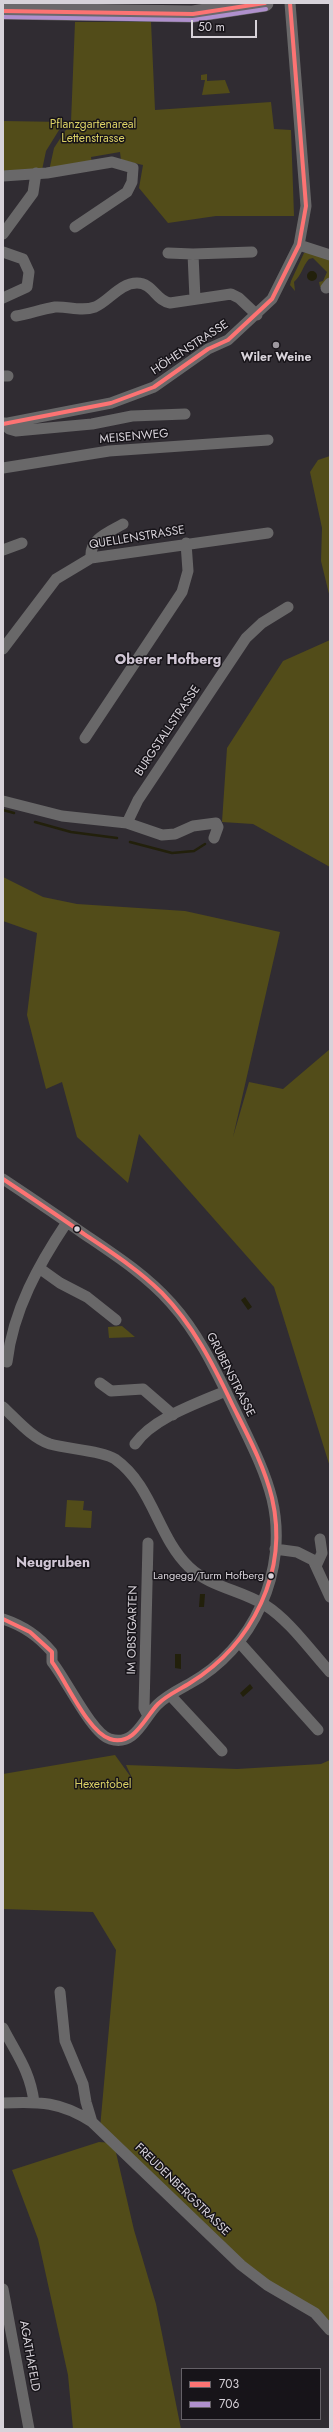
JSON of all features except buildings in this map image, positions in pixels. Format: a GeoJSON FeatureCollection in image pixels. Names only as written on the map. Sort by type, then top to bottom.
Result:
{"type":"FeatureCollection","features":[{"type":"Feature","properties":{"kind":"main road"},"geometry":{"type":"LineString","coordinates":[[3,11],[193,14],[265,3]]}},
{"type":"Feature","properties":{"kind":"street","name":"HÖHENSTRASSE"},"geometry":{"type":"LineString","coordinates":[[3,423],[111,404],[154,387],[208,349],[228,340],[257,316],[272,299],[299,245],[304,227],[305,190],[290,3]]}},
{"type":"Feature","properties":{"kind":"street"},"geometry":{"type":"LineString","coordinates":[[3,176],[36,174],[112,162],[133,168],[132,182],[127,192],[75,227]]}},
{"type":"Feature","properties":{"kind":"street"},"geometry":{"type":"LineString","coordinates":[[3,234],[34,192],[36,174]]}},
{"type":"Feature","properties":{"kind":"street"},"geometry":{"type":"LineString","coordinates":[[299,245],[330,255]]}},
{"type":"Feature","properties":{"kind":"street"},"geometry":{"type":"LineString","coordinates":[[3,252],[23,259],[29,272],[27,287],[3,298]]}},
{"type":"Feature","properties":{"kind":"street"},"geometry":{"type":"LineString","coordinates":[[168,253],[193,254],[252,252]]}},
{"type":"Feature","properties":{"kind":"street"},"geometry":{"type":"LineString","coordinates":[[193,254],[195,299]]}},
{"type":"Feature","properties":{"kind":"street"},"geometry":{"type":"LineString","coordinates":[[16,316],[55,307],[82,310],[95,307],[132,283],[146,285],[166,302],[231,294],[239,298],[257,316]]}},
{"type":"Feature","properties":{"kind":"street"},"geometry":{"type":"LineString","coordinates":[[3,423],[9,429],[16,431],[92,424],[132,416],[185,414]]}},
{"type":"Feature","properties":{"kind":"street","name":"MEISENWEG"},"geometry":{"type":"LineString","coordinates":[[3,468],[108,451],[268,440]]}},
{"type":"Feature","properties":{"kind":"street"},"geometry":{"type":"LineString","coordinates":[[91,558],[90,549],[93,543],[123,524]]}},
{"type":"Feature","properties":{"kind":"street","name":"QUELLENSTRASSE"},"geometry":{"type":"LineString","coordinates":[[3,649],[56,579],[91,558],[268,533]]}},
{"type":"Feature","properties":{"kind":"street"},"geometry":{"type":"LineString","coordinates":[[3,550],[22,543]]}},
{"type":"Feature","properties":{"kind":"street"},"geometry":{"type":"LineString","coordinates":[[85,738],[182,592],[188,571],[186,544]]}},
{"type":"Feature","properties":{"kind":"street","name":"BURGSTALLSTRASSE"},"geometry":{"type":"LineString","coordinates":[[127,823],[138,800],[246,638],[262,623],[288,608]]}},
{"type":"Feature","properties":{"kind":"street"},"geometry":{"type":"LineString","coordinates":[[3,801],[62,816],[127,823],[153,832],[169,835],[193,826],[216,823],[218,827],[214,838]]}},
{"type":"Feature","properties":{"kind":"street","name":"GRUBENSTRASSE"},"geometry":{"type":"LineString","coordinates":[[3,1179],[134,1269],[171,1303],[195,1334],[226,1391],[266,1478],[276,1523],[275,1549],[264,1604]]}},
{"type":"Feature","properties":{"kind":"street"},"geometry":{"type":"LineString","coordinates":[[7,1362],[9,1345],[15,1323],[39,1268],[67,1222]]}},
{"type":"Feature","properties":{"kind":"street"},"geometry":{"type":"LineString","coordinates":[[39,1268],[60,1283],[87,1297],[116,1320]]}},
{"type":"Feature","properties":{"kind":"street"},"geometry":{"type":"LineString","coordinates":[[100,1382],[111,1390],[143,1389],[173,1415]]}},
{"type":"Feature","properties":{"kind":"street"},"geometry":{"type":"LineString","coordinates":[[135,1444],[145,1433],[173,1415],[226,1391]]}},
{"type":"Feature","properties":{"kind":"street"},"geometry":{"type":"LineString","coordinates":[[3,1407],[37,1438],[49,1444],[113,1458],[128,1470],[144,1489],[178,1554],[190,1568],[215,1584],[264,1604],[276,1613],[330,1672]]}},
{"type":"Feature","properties":{"kind":"street"},"geometry":{"type":"LineString","coordinates":[[317,1564],[322,1554],[320,1539]]}},
{"type":"Feature","properties":{"kind":"street","name":"IM OBSTGARTEN"},"geometry":{"type":"LineString","coordinates":[[148,1543],[144,1708],[148,1716]]}},
{"type":"Feature","properties":{"kind":"street"},"geometry":{"type":"LineString","coordinates":[[275,1549],[306,1555],[317,1564],[330,1597]]}},
{"type":"Feature","properties":{"kind":"street"},"geometry":{"type":"LineString","coordinates":[[3,1619],[28,1630],[52,1652],[52,1662],[96,1730],[104,1737],[117,1741],[130,1738],[137,1732],[157,1705],[206,1672],[239,1642],[264,1604]]}},
{"type":"Feature","properties":{"kind":"street"},"geometry":{"type":"LineString","coordinates":[[239,1642],[318,1730]]}},
{"type":"Feature","properties":{"kind":"street"},"geometry":{"type":"LineString","coordinates":[[170,1695],[222,1751]]}},
{"type":"Feature","properties":{"kind":"street"},"geometry":{"type":"LineString","coordinates":[[60,1992],[65,2041],[83,2084],[86,2102],[92,2122]]}},
{"type":"Feature","properties":{"kind":"street"},"geometry":{"type":"LineString","coordinates":[[4,2031],[24,2064],[31,2083],[34,2102]]}},
{"type":"Feature","properties":{"kind":"street","name":"FREUDENBERGSTRASSE"},"geometry":{"type":"LineString","coordinates":[[3,2103],[34,2102],[75,2110],[92,2122],[241,2265],[267,2285],[315,2313],[330,2330]]}},
{"type":"Feature","properties":{"kind":"street","name":"AGATHAFELD"},"geometry":{"type":"LineString","coordinates":[[3,2289],[29,2429]]}},
{"type":"Feature","properties":{"kind":"green space","name":"Pflanzgartenareal Lettenstrasse"},"geometry":{"type":"Polygon","coordinates":[[[75,22],[151,22],[155,110],[271,102],[274,129],[291,130],[294,216],[216,216],[168,223],[139,188],[143,165],[121,160],[120,152],[91,157],[92,164],[49,171],[54,148],[71,122],[75,22]]]}},
{"type":"Feature","properties":{"kind":"green space"},"geometry":{"type":"Polygon","coordinates":[[[207,74],[207,81],[225,80],[230,93],[202,95],[205,80],[201,80],[201,75],[207,74]]]}},
{"type":"Feature","properties":{"kind":"green space"},"geometry":{"type":"Polygon","coordinates":[[[3,121],[64,122],[46,151],[42,170],[3,171],[3,121]]]}},
{"type":"Feature","properties":{"kind":"green space"},"geometry":{"type":"Polygon","coordinates":[[[308,252],[330,259],[330,280],[324,287],[320,287],[319,282],[323,281],[327,272],[313,258],[309,259],[299,277],[294,282],[295,291],[290,285],[291,281],[304,253],[308,252]]]}},
{"type":"Feature","properties":{"kind":"green space"},"geometry":{"type":"Polygon","coordinates":[[[330,456],[330,598],[321,561],[322,528],[310,472],[318,460],[330,456]]]}},
{"type":"Feature","properties":{"kind":"green space"},"geometry":{"type":"Polygon","coordinates":[[[330,640],[330,867],[253,824],[222,822],[227,748],[283,661],[330,640]]]}},
{"type":"Feature","properties":{"kind":"green space"},"geometry":{"type":"Polygon","coordinates":[[[3,877],[43,897],[77,904],[185,911],[280,932],[233,1137],[249,1082],[283,1089],[330,1049],[330,1467],[274,1287],[139,1134],[128,1183],[77,1137],[62,1082],[46,1089],[27,1015],[37,933],[3,921],[3,877]]]}},
{"type":"Feature","properties":{"kind":"green space"},"geometry":{"type":"Polygon","coordinates":[[[122,1326],[135,1337],[109,1338],[108,1327],[122,1326]]]}},
{"type":"Feature","properties":{"kind":"green space"},"geometry":{"type":"Polygon","coordinates":[[[67,1500],[84,1501],[83,1510],[92,1511],[91,1528],[65,1527],[67,1500]]]}},
{"type":"Feature","properties":{"kind":"green space","name":"Hexentobel"},"geometry":{"type":"Polygon","coordinates":[[[115,1755],[133,1780],[126,1765],[237,1769],[321,1764],[330,1760],[330,2330],[260,2280],[114,2144],[134,2230],[156,2304],[181,2429],[73,2429],[68,2375],[38,2239],[12,2170],[99,2142],[113,2143],[100,2128],[116,1950],[93,1912],[3,1909],[3,1774],[115,1755]]]}},
{"type":"Feature","properties":{"kind":"shaded area"},"geometry":{"type":"Polygon","coordinates":[[[312,271],[317,276],[312,281],[307,276],[312,271]]]}},
{"type":"Feature","properties":{"kind":"shaded area"},"geometry":{"type":"Polygon","coordinates":[[[245,1297],[252,1307],[248,1310],[241,1300],[245,1297]]]}},
{"type":"Feature","properties":{"kind":"shaded area"},"geometry":{"type":"Polygon","coordinates":[[[200,1594],[205,1594],[204,1607],[199,1607],[200,1594]]]}},
{"type":"Feature","properties":{"kind":"shaded area"},"geometry":{"type":"Polygon","coordinates":[[[175,1654],[181,1654],[181,1669],[175,1668],[175,1654]]]}},
{"type":"Feature","properties":{"kind":"shaded area"},"geometry":{"type":"Polygon","coordinates":[[[250,1684],[253,1688],[243,1697],[240,1693],[250,1684]]]}},
{"type":"Feature","properties":{"kind":"waterway"},"geometry":{"type":"LineString","coordinates":[[3,810],[14,813]]}},
{"type":"Feature","properties":{"kind":"waterway"},"geometry":{"type":"LineString","coordinates":[[35,822],[71,832],[117,838]]}},
{"type":"Feature","properties":{"kind":"waterway"},"geometry":{"type":"LineString","coordinates":[[130,842],[172,853],[194,851],[205,844]]}},
{"type":"Feature","properties":{"kind":"transit line","name":"703"},"geometry":{"type":"LineString","coordinates":[[3,11],[193,14],[265,3]]}},
{"type":"Feature","properties":{"kind":"transit line","name":"703"},"geometry":{"type":"LineString","coordinates":[[3,424],[111,403],[154,387],[208,349],[228,340],[272,299],[299,245],[306,206],[290,3]]}},
{"type":"Feature","properties":{"kind":"transit line","name":"706"},"geometry":{"type":"LineString","coordinates":[[3,17],[193,20],[266,9]]}},
{"type":"Feature","properties":{"kind":"transit line","name":"703"},"geometry":{"type":"LineString","coordinates":[[3,1179],[134,1269],[162,1293],[173,1305],[193,1332],[210,1360],[255,1450],[269,1486],[276,1525],[275,1552],[270,1578],[261,1603],[248,1627],[232,1648],[212,1667],[190,1683],[169,1695],[158,1704],[138,1729],[126,1739],[110,1739],[94,1727],[78,1705],[52,1662],[52,1652],[30,1632],[3,1619]]}},
{"type":"Feature","properties":{"kind":"place","name":"Wiler Weine"},"geometry":{"type":"Point","coordinates":[276,345]}},
{"type":"Feature","properties":{"kind":"place","name":"Langegg/Turm Hofberg"},"geometry":{"type":"Point","coordinates":[271,1576]}},
{"type":"Feature","properties":{"kind":"district","name":"Oberer Hofberg"},"geometry":{"type":"Point","coordinates":[168,661]}},
{"type":"Feature","properties":{"kind":"district","name":"Neugruben"},"geometry":{"type":"Point","coordinates":[53,1564]}}]}
